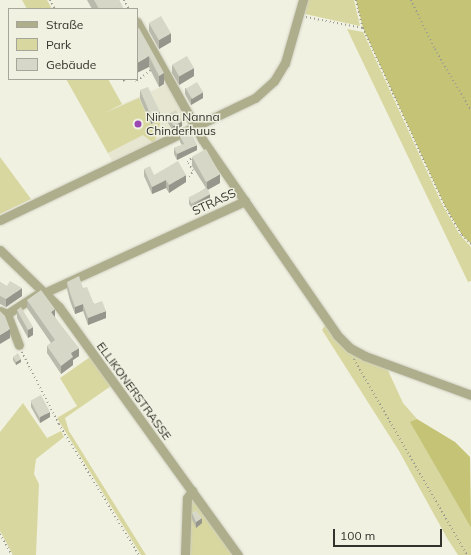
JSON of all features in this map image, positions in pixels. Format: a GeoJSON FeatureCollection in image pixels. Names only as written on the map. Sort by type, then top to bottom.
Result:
{"type":"FeatureCollection","features":[{"type":"Feature","properties":{"kind":"street"},"geometry":{"type":"LineString","coordinates":[[0,220],[255,98],[274,81],[285,63],[303,0]]}},
{"type":"Feature","properties":{"kind":"street","name":"STRASS"},"geometry":{"type":"LineString","coordinates":[[3,313],[44,291],[245,202],[196,127],[138,24]]}},
{"type":"Feature","properties":{"kind":"street"},"geometry":{"type":"LineString","coordinates":[[245,202],[337,335],[350,348],[385,364],[471,395]]}},
{"type":"Feature","properties":{"kind":"street","name":"ELLIKONERSTRASSE"},"geometry":{"type":"LineString","coordinates":[[0,250],[44,291],[238,555]]}},
{"type":"Feature","properties":{"kind":"street"},"geometry":{"type":"LineString","coordinates":[[3,313],[19,345]]}},
{"type":"Feature","properties":{"kind":"street"},"geometry":{"type":"LineString","coordinates":[[185,555],[187,498],[192,491]]}},
{"type":"Feature","properties":{"kind":"path"},"geometry":{"type":"LineString","coordinates":[[356,0],[363,28],[446,206],[462,234],[471,244]]}},
{"type":"Feature","properties":{"kind":"path"},"geometry":{"type":"LineString","coordinates":[[411,0],[435,49],[471,110]]}},
{"type":"Feature","properties":{"kind":"path"},"geometry":{"type":"LineString","coordinates":[[299,15],[363,28]]}},
{"type":"Feature","properties":{"kind":"path"},"geometry":{"type":"LineString","coordinates":[[134,80],[137,82],[160,63]]}},
{"type":"Feature","properties":{"kind":"path"},"geometry":{"type":"LineString","coordinates":[[188,177],[193,171],[187,162],[195,156]]}},
{"type":"Feature","properties":{"kind":"path"},"geometry":{"type":"LineString","coordinates":[[19,345],[62,430],[139,555]]}},
{"type":"Feature","properties":{"kind":"path"},"geometry":{"type":"LineString","coordinates":[[350,348],[356,366],[467,555]]}},
{"type":"Feature","properties":{"kind":"path"},"geometry":{"type":"LineString","coordinates":[[0,534],[12,555]]}},
{"type":"Feature","properties":{"kind":"shaded area"},"geometry":{"type":"Polygon","coordinates":[[[356,0],[471,0],[471,244],[462,235],[445,206],[363,28],[356,0]]]}},
{"type":"Feature","properties":{"kind":"shaded area","name":"Ninna Nanna Chinderhuus"},"geometry":{"type":"Polygon","coordinates":[[[167,84],[187,122],[174,132],[112,161],[89,119],[167,84]]]}},
{"type":"Feature","properties":{"kind":"shaded area"},"geometry":{"type":"Polygon","coordinates":[[[417,419],[455,442],[470,457],[471,528],[410,422],[417,419]]]}},
{"type":"Feature","properties":{"kind":"green space"},"geometry":{"type":"Polygon","coordinates":[[[22,0],[47,0],[51,8],[26,8],[22,0]]]}},
{"type":"Feature","properties":{"kind":"green space"},"geometry":{"type":"Polygon","coordinates":[[[308,0],[354,0],[360,26],[305,14],[308,0]]]}},
{"type":"Feature","properties":{"kind":"green space"},"geometry":{"type":"Polygon","coordinates":[[[347,29],[363,32],[442,204],[460,235],[471,247],[471,281],[468,282],[347,29]]]}},
{"type":"Feature","properties":{"kind":"green space"},"geometry":{"type":"Polygon","coordinates":[[[67,80],[109,80],[122,104],[105,113],[139,98],[151,125],[161,120],[155,141],[152,142],[143,135],[108,153],[67,80]]]}},
{"type":"Feature","properties":{"kind":"green space"},"geometry":{"type":"Polygon","coordinates":[[[0,157],[31,199],[0,214],[0,157]]]}},
{"type":"Feature","properties":{"kind":"green space"},"geometry":{"type":"Polygon","coordinates":[[[328,321],[337,335],[385,364],[403,403],[417,419],[411,423],[471,528],[471,555],[458,555],[447,538],[399,451],[322,330],[328,321]]]}},
{"type":"Feature","properties":{"kind":"green space"},"geometry":{"type":"Polygon","coordinates":[[[90,357],[111,386],[65,418],[69,431],[146,555],[141,555],[57,418],[77,406],[60,378],[90,357]]]}},
{"type":"Feature","properties":{"kind":"green space"},"geometry":{"type":"Polygon","coordinates":[[[23,403],[47,438],[61,431],[64,437],[36,459],[34,474],[39,484],[36,555],[13,555],[0,531],[0,432],[23,403]]]}},
{"type":"Feature","properties":{"kind":"green space"},"geometry":{"type":"Polygon","coordinates":[[[192,491],[238,555],[185,555],[192,491]]]}},
{"type":"Feature","properties":{"kind":"building"},"geometry":{"type":"Polygon","coordinates":[[[94,0],[119,0],[123,7],[122,8],[98,8],[94,0]]]}},
{"type":"Feature","properties":{"kind":"building"},"geometry":{"type":"Polygon","coordinates":[[[161,16],[171,33],[159,40],[149,23],[161,16]]]}},
{"type":"Feature","properties":{"kind":"building"},"geometry":{"type":"Polygon","coordinates":[[[138,28],[164,73],[159,76],[149,56],[138,62],[138,28]]]}},
{"type":"Feature","properties":{"kind":"building"},"geometry":{"type":"Polygon","coordinates":[[[187,56],[194,68],[179,77],[172,64],[187,56]]]}},
{"type":"Feature","properties":{"kind":"building"},"geometry":{"type":"Polygon","coordinates":[[[197,82],[203,92],[192,99],[186,89],[197,82]]]}},
{"type":"Feature","properties":{"kind":"building"},"geometry":{"type":"Polygon","coordinates":[[[148,87],[160,112],[151,116],[140,90],[148,87]]]}},
{"type":"Feature","properties":{"kind":"building"},"geometry":{"type":"Polygon","coordinates":[[[176,110],[182,121],[174,126],[167,115],[176,110]]]}},
{"type":"Feature","properties":{"kind":"building"},"geometry":{"type":"Polygon","coordinates":[[[191,132],[197,145],[177,154],[174,148],[184,144],[180,136],[191,132]]]}},
{"type":"Feature","properties":{"kind":"building"},"geometry":{"type":"Polygon","coordinates":[[[206,149],[220,174],[206,182],[192,157],[206,149]]]}},
{"type":"Feature","properties":{"kind":"building"},"geometry":{"type":"Polygon","coordinates":[[[178,161],[186,175],[169,185],[166,180],[152,187],[144,169],[150,166],[154,175],[178,161]]]}},
{"type":"Feature","properties":{"kind":"building"},"geometry":{"type":"Polygon","coordinates":[[[207,188],[210,194],[191,204],[188,198],[207,188]]]}},
{"type":"Feature","properties":{"kind":"building"},"geometry":{"type":"Polygon","coordinates":[[[79,276],[83,288],[87,287],[94,304],[102,301],[106,311],[88,318],[83,304],[75,307],[67,282],[79,276]]]}},
{"type":"Feature","properties":{"kind":"building"},"geometry":{"type":"Polygon","coordinates":[[[10,281],[22,288],[6,299],[0,296],[0,282],[7,286],[10,281]]]}},
{"type":"Feature","properties":{"kind":"building"},"geometry":{"type":"Polygon","coordinates":[[[41,290],[55,309],[51,312],[79,348],[71,353],[73,357],[61,366],[47,346],[55,340],[27,300],[41,290]]]}},
{"type":"Feature","properties":{"kind":"building"},"geometry":{"type":"Polygon","coordinates":[[[21,307],[33,327],[28,330],[17,310],[21,307]]]}},
{"type":"Feature","properties":{"kind":"building"},"geometry":{"type":"Polygon","coordinates":[[[0,311],[5,316],[10,329],[0,335],[0,311]]]}},
{"type":"Feature","properties":{"kind":"building"},"geometry":{"type":"Polygon","coordinates":[[[18,353],[21,359],[16,362],[13,357],[18,353]]]}},
{"type":"Feature","properties":{"kind":"building"},"geometry":{"type":"Polygon","coordinates":[[[41,395],[50,412],[39,417],[30,401],[41,395]]]}},
{"type":"Feature","properties":{"kind":"building"},"geometry":{"type":"Polygon","coordinates":[[[196,510],[202,518],[196,522],[192,513],[196,510]]]}},
{"type":"Feature","properties":{"kind":"place","name":"Ninna Nanna Chinderhuus"},"geometry":{"type":"Point","coordinates":[138,124]}}]}
